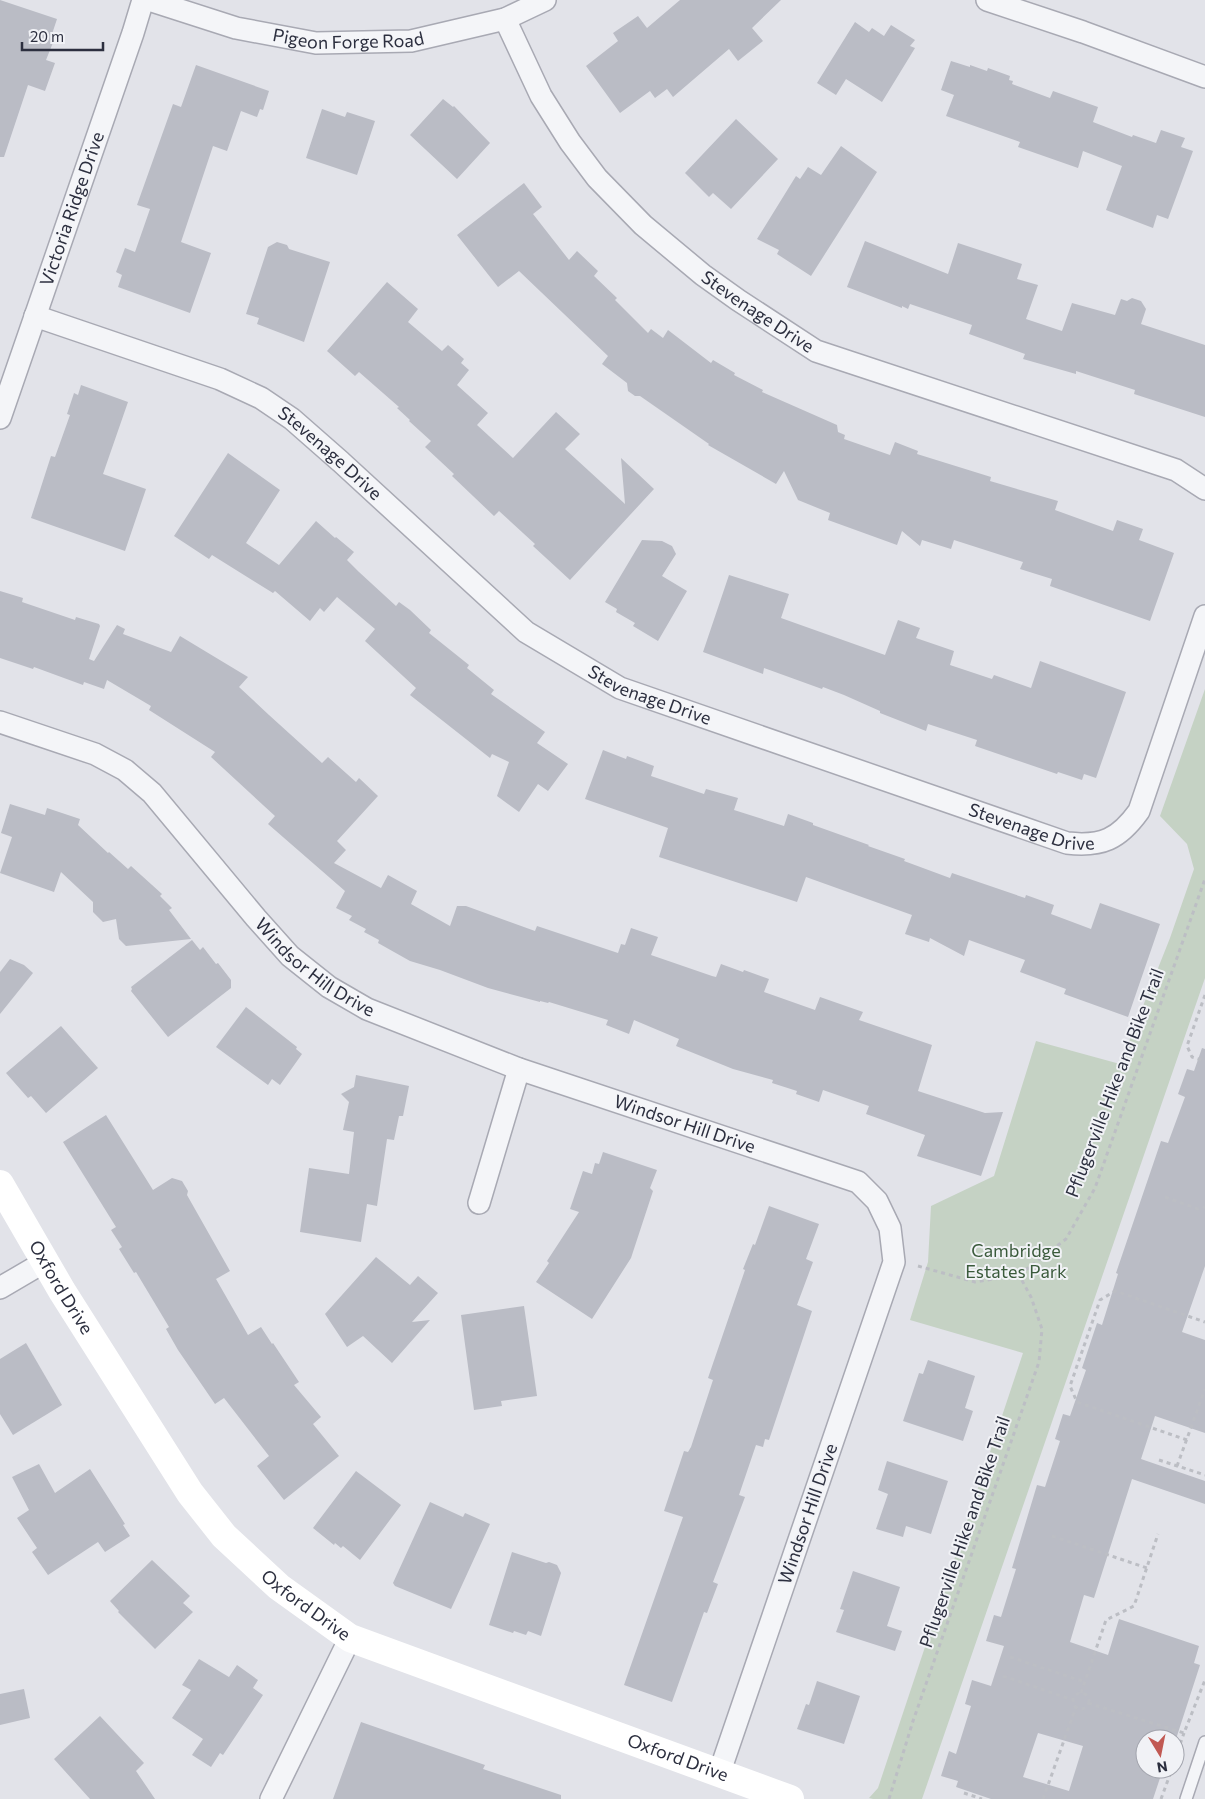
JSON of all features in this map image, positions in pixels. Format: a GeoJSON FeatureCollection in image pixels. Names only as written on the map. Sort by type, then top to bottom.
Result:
{"type":"FeatureCollection","features":[{"type":"Feature","properties":{"kind":"street","name":"Victoria Ridge Drive"},"geometry":{"type":"LineString","coordinates":[[0,418],[134,33],[143,0]]}},
{"type":"Feature","properties":{"kind":"street","name":"Pigeon Forge Road"},"geometry":{"type":"LineString","coordinates":[[149,0],[236,28],[316,43],[411,41],[505,19],[545,0]]}},
{"type":"Feature","properties":{"kind":"street"},"geometry":{"type":"LineString","coordinates":[[987,0],[1083,32],[1205,77]]}},
{"type":"Feature","properties":{"kind":"street","name":"Stevenage Drive"},"geometry":{"type":"LineString","coordinates":[[505,19],[541,96],[570,142],[597,178],[643,224],[703,275],[738,300],[816,350],[1176,470],[1205,489]]}},
{"type":"Feature","properties":{"kind":"street","name":"Stevenage Drive"},"geometry":{"type":"LineString","coordinates":[[35,316],[220,380],[261,398],[292,420],[341,462],[526,632],[620,688],[1067,843],[1087,845],[1111,838],[1127,827],[1139,811],[1205,616]]}},
{"type":"Feature","properties":{"kind":"street","name":"Windsor Hill Drive"},"geometry":{"type":"LineString","coordinates":[[0,722],[95,754],[126,770],[152,793],[290,956],[329,986],[367,1009],[519,1069],[858,1182],[877,1201],[890,1228],[894,1262],[719,1774]]}},
{"type":"Feature","properties":{"kind":"street"},"geometry":{"type":"LineString","coordinates":[[479,1202],[519,1069]]}},
{"type":"Feature","properties":{"kind":"street","name":"Oxford Drive"},"geometry":{"type":"LineString","coordinates":[[0,1184],[163,1452],[190,1493],[224,1536],[279,1587],[350,1638],[790,1799]]}},
{"type":"Feature","properties":{"kind":"street"},"geometry":{"type":"LineString","coordinates":[[0,1288],[46,1261]]}},
{"type":"Feature","properties":{"kind":"street"},"geometry":{"type":"LineString","coordinates":[[271,1799],[350,1638]]}},
{"type":"Feature","properties":{"kind":"lane"},"geometry":{"type":"LineString","coordinates":[[1186,1799],[1205,1742]]}},
{"type":"Feature","properties":{"kind":"path","name":"Pflugerville Hike and Bike Trail"},"geometry":{"type":"LineString","coordinates":[[918,1266],[975,1282],[1019,1275],[1066,1239],[1095,1188],[1205,879]]}},
{"type":"Feature","properties":{"kind":"path"},"geometry":{"type":"LineString","coordinates":[[1205,995],[1188,1046],[1192,1057],[1205,1061]]}},
{"type":"Feature","properties":{"kind":"path"},"geometry":{"type":"LineString","coordinates":[[1165,1197],[1198,1209],[1205,1206]]}},
{"type":"Feature","properties":{"kind":"path","name":"Pflugerville Hike and Bike Trail"},"geometry":{"type":"LineString","coordinates":[[889,1799],[913,1721],[1039,1362],[1042,1329],[1031,1297],[1019,1275]]}},
{"type":"Feature","properties":{"kind":"path"},"geometry":{"type":"LineString","coordinates":[[1187,1440],[1077,1402],[1070,1386],[1100,1300],[1115,1291],[1205,1322]]}},
{"type":"Feature","properties":{"kind":"path"},"geometry":{"type":"LineString","coordinates":[[1177,1466],[1205,1389]]}},
{"type":"Feature","properties":{"kind":"path"},"geometry":{"type":"LineString","coordinates":[[1159,1460],[1205,1475]]}},
{"type":"Feature","properties":{"kind":"path"},"geometry":{"type":"LineString","coordinates":[[1073,1700],[1075,1696],[1081,1693],[1106,1620],[1134,1606],[1158,1534]]}},
{"type":"Feature","properties":{"kind":"path"},"geometry":{"type":"LineString","coordinates":[[1052,1536],[1147,1568]]}},
{"type":"Feature","properties":{"kind":"path"},"geometry":{"type":"LineString","coordinates":[[1010,1657],[1085,1682]]}},
{"type":"Feature","properties":{"kind":"path"},"geometry":{"type":"LineString","coordinates":[[1003,1676],[1073,1700],[1076,1707],[1043,1799]]}},
{"type":"Feature","properties":{"kind":"path"},"geometry":{"type":"LineString","coordinates":[[1185,1730],[1205,1680]]}},
{"type":"Feature","properties":{"kind":"path"},"geometry":{"type":"LineString","coordinates":[[1081,1693],[1086,1696],[1088,1702]]}},
{"type":"Feature","properties":{"kind":"path"},"geometry":{"type":"LineString","coordinates":[[1076,1707],[1083,1708],[1088,1702]]}},
{"type":"Feature","properties":{"kind":"path"},"geometry":{"type":"LineString","coordinates":[[1088,1702],[1172,1729]]}},
{"type":"Feature","properties":{"kind":"path"},"geometry":{"type":"LineString","coordinates":[[1162,1799],[1169,1779]]}},
{"type":"Feature","properties":{"kind":"path"},"geometry":{"type":"LineString","coordinates":[[964,1793],[982,1799]]}},
{"type":"Feature","properties":{"kind":"green space","name":"Cambridge Estates Park"},"geometry":{"type":"Polygon","coordinates":[[[1205,689],[1205,978],[922,1799],[869,1798],[878,1788],[1023,1353],[910,1320],[928,1262],[931,1206],[994,1176],[1036,1041],[1120,1064],[1170,938],[1194,869],[1187,844],[1160,816],[1205,689]]]}},
{"type":"Feature","properties":{"kind":"building"},"geometry":{"type":"Polygon","coordinates":[[[0,0],[57,19],[52,34],[56,35],[46,60],[55,63],[45,91],[28,85],[4,157],[0,157],[0,0]]]}},
{"type":"Feature","properties":{"kind":"building"},"geometry":{"type":"Polygon","coordinates":[[[680,0],[781,0],[752,28],[763,41],[738,61],[729,49],[673,97],[667,89],[655,98],[650,91],[620,113],[586,66],[618,41],[613,33],[638,16],[647,28],[680,0]]]}},
{"type":"Feature","properties":{"kind":"building"},"geometry":{"type":"Polygon","coordinates":[[[855,22],[869,32],[872,28],[884,36],[891,25],[915,40],[910,46],[915,48],[882,102],[846,79],[836,95],[817,83],[855,22]]]}},
{"type":"Feature","properties":{"kind":"building"},"geometry":{"type":"Polygon","coordinates":[[[951,61],[987,71],[988,68],[1010,76],[1009,80],[1013,81],[1012,84],[1050,98],[1053,91],[1098,107],[1093,122],[1132,137],[1133,135],[1156,143],[1161,130],[1185,138],[1181,147],[1193,151],[1168,219],[1157,215],[1153,228],[1106,210],[1122,166],[1083,151],[1078,168],[1018,147],[1020,142],[946,116],[954,95],[941,90],[951,61]]]}},
{"type":"Feature","properties":{"kind":"building"},"geometry":{"type":"Polygon","coordinates":[[[196,65],[269,91],[263,110],[260,109],[257,117],[241,111],[227,151],[213,146],[181,242],[211,253],[190,313],[118,287],[122,275],[116,272],[125,248],[135,252],[150,209],[137,205],[173,104],[181,107],[196,65]]]}},
{"type":"Feature","properties":{"kind":"building"},"geometry":{"type":"Polygon","coordinates":[[[443,99],[454,106],[490,143],[457,179],[410,135],[443,99]]]}},
{"type":"Feature","properties":{"kind":"building"},"geometry":{"type":"Polygon","coordinates":[[[322,109],[345,117],[347,112],[375,121],[357,175],[306,158],[322,109]]]}},
{"type":"Feature","properties":{"kind":"building"},"geometry":{"type":"Polygon","coordinates":[[[736,119],[778,159],[731,209],[713,193],[709,197],[685,173],[736,119]]]}},
{"type":"Feature","properties":{"kind":"building"},"geometry":{"type":"Polygon","coordinates":[[[841,146],[877,172],[811,276],[777,254],[779,250],[757,239],[796,176],[800,179],[808,167],[821,175],[841,146]]]}},
{"type":"Feature","properties":{"kind":"building"},"geometry":{"type":"Polygon","coordinates":[[[524,183],[542,207],[533,214],[569,260],[577,251],[598,271],[594,276],[617,298],[615,300],[648,333],[651,329],[663,338],[668,330],[711,363],[713,360],[735,373],[734,375],[763,390],[762,392],[837,425],[838,432],[845,435],[844,439],[890,455],[895,442],[918,451],[917,454],[991,477],[990,481],[1058,501],[1055,510],[1113,531],[1117,520],[1143,529],[1139,540],[1174,553],[1150,621],[1050,586],[1052,579],[1020,569],[1023,562],[954,540],[951,549],[922,540],[920,546],[902,531],[897,545],[828,520],[830,513],[798,500],[784,471],[776,484],[708,445],[640,396],[635,396],[628,391],[627,383],[602,364],[608,356],[519,271],[498,287],[457,235],[524,183]]]}},
{"type":"Feature","properties":{"kind":"building"},"geometry":{"type":"Polygon","coordinates":[[[865,241],[948,274],[958,243],[1022,264],[1017,279],[1038,285],[1026,319],[1062,331],[1072,303],[1115,315],[1121,299],[1127,301],[1132,298],[1141,301],[1146,309],[1141,324],[1205,345],[1205,417],[1134,394],[1135,390],[1076,371],[1076,374],[1023,359],[1025,354],[969,334],[972,325],[910,304],[908,309],[902,306],[902,308],[847,287],[865,241]]]}},
{"type":"Feature","properties":{"kind":"building"},"geometry":{"type":"Polygon","coordinates":[[[277,242],[287,245],[289,249],[330,262],[304,342],[257,324],[259,318],[246,314],[268,247],[277,242]]]}},
{"type":"Feature","properties":{"kind":"building"},"geometry":{"type":"Polygon","coordinates":[[[387,282],[418,309],[408,322],[442,351],[448,345],[464,359],[461,363],[469,370],[457,385],[488,413],[477,425],[513,458],[556,412],[580,434],[565,449],[625,504],[621,458],[654,489],[570,580],[499,511],[494,516],[452,476],[454,474],[425,447],[431,441],[409,421],[397,408],[399,407],[359,372],[355,376],[327,351],[387,282]]]}},
{"type":"Feature","properties":{"kind":"building"},"geometry":{"type":"Polygon","coordinates":[[[81,385],[128,402],[103,474],[146,489],[125,551],[31,518],[51,456],[55,457],[70,415],[67,414],[74,393],[78,395],[81,385]]]}},
{"type":"Feature","properties":{"kind":"building"},"geometry":{"type":"Polygon","coordinates":[[[228,453],[280,490],[246,543],[279,565],[316,521],[336,537],[354,552],[347,560],[359,572],[396,606],[399,602],[410,610],[431,630],[429,633],[469,665],[467,668],[494,690],[491,694],[545,732],[537,743],[568,764],[548,791],[538,784],[519,812],[497,796],[509,762],[492,754],[490,758],[410,695],[416,688],[365,641],[375,629],[337,597],[324,612],[320,608],[310,621],[275,591],[273,593],[212,555],[209,559],[174,536],[228,453]]]}},
{"type":"Feature","properties":{"kind":"building"},"geometry":{"type":"Polygon","coordinates":[[[642,540],[662,541],[672,546],[676,554],[662,576],[687,591],[658,641],[633,626],[635,623],[616,612],[617,609],[605,602],[642,540]]]}},
{"type":"Feature","properties":{"kind":"building"},"geometry":{"type":"Polygon","coordinates":[[[729,575],[789,594],[781,618],[885,655],[898,620],[920,628],[916,638],[954,651],[950,665],[992,679],[994,675],[1031,688],[1040,661],[1126,692],[1096,778],[1084,774],[1082,780],[1058,772],[1057,774],[975,746],[977,740],[928,724],[926,731],[880,713],[880,711],[823,687],[822,689],[764,668],[763,674],[703,652],[729,575]]]}},
{"type":"Feature","properties":{"kind":"building"},"geometry":{"type":"Polygon","coordinates":[[[0,591],[23,598],[22,602],[75,620],[76,617],[99,624],[100,626],[89,659],[94,661],[117,625],[125,629],[123,634],[171,652],[180,636],[248,677],[239,687],[269,715],[322,763],[328,757],[356,782],[359,778],[378,796],[337,841],[346,850],[334,863],[381,888],[388,875],[417,891],[411,904],[450,926],[457,906],[466,906],[535,931],[537,926],[618,953],[621,944],[625,945],[631,928],[658,937],[651,955],[716,977],[721,964],[743,972],[744,970],[769,979],[764,992],[815,1010],[820,997],[863,1012],[859,1020],[932,1045],[918,1091],[985,1113],[1003,1112],[981,1176],[917,1156],[925,1135],[866,1114],[869,1106],[823,1090],[819,1102],[796,1094],[797,1091],[772,1083],[773,1080],[733,1069],[676,1046],[679,1039],[634,1020],[629,1034],[606,1025],[608,1020],[549,1002],[540,1002],[488,988],[410,961],[378,943],[379,940],[364,932],[366,929],[349,920],[352,916],[336,908],[345,891],[268,824],[275,816],[211,757],[215,752],[149,710],[151,706],[107,680],[104,689],[84,682],[83,685],[34,667],[33,669],[0,658],[0,591]]]}},
{"type":"Feature","properties":{"kind":"building"},"geometry":{"type":"Polygon","coordinates":[[[603,750],[626,759],[627,756],[654,766],[651,776],[704,794],[706,789],[738,798],[734,810],[784,826],[788,814],[950,878],[952,873],[1025,898],[1026,895],[1054,905],[1051,914],[1091,929],[1100,903],[1160,924],[1128,1017],[1064,994],[1066,989],[1020,972],[1025,960],[969,940],[964,956],[930,938],[929,942],[905,934],[912,915],[806,877],[797,902],[659,857],[668,828],[585,799],[603,750]]]}},
{"type":"Feature","properties":{"kind":"building"},"geometry":{"type":"Polygon","coordinates":[[[10,804],[45,815],[47,808],[80,819],[78,825],[108,853],[128,869],[131,866],[162,894],[160,896],[172,908],[169,910],[191,939],[126,946],[119,939],[116,919],[103,922],[93,912],[93,902],[61,872],[54,892],[0,873],[12,837],[1,833],[10,804]]]}},
{"type":"Feature","properties":{"kind":"building"},"geometry":{"type":"Polygon","coordinates":[[[192,940],[200,950],[203,947],[216,964],[218,963],[231,980],[231,988],[168,1037],[131,991],[131,987],[192,940]]]}},
{"type":"Feature","properties":{"kind":"building"},"geometry":{"type":"Polygon","coordinates":[[[10,959],[24,965],[33,973],[0,1014],[0,972],[10,959]]]}},
{"type":"Feature","properties":{"kind":"building"},"geometry":{"type":"Polygon","coordinates":[[[246,1007],[297,1047],[296,1049],[302,1054],[280,1085],[272,1079],[268,1085],[216,1047],[246,1007]]]}},
{"type":"Feature","properties":{"kind":"building"},"geometry":{"type":"Polygon","coordinates":[[[61,1026],[98,1068],[46,1113],[31,1096],[28,1098],[6,1073],[61,1026]]]}},
{"type":"Feature","properties":{"kind":"building"},"geometry":{"type":"Polygon","coordinates":[[[1202,1048],[1205,1049],[1205,1266],[1182,1332],[1205,1340],[1205,1433],[1155,1416],[1141,1459],[1205,1481],[1205,1504],[1132,1479],[1094,1598],[1084,1595],[1070,1642],[1108,1655],[1119,1619],[1199,1646],[1194,1663],[1200,1665],[1179,1729],[1135,1729],[1135,1779],[1160,1779],[1153,1799],[991,1799],[956,1787],[958,1781],[941,1776],[949,1751],[956,1754],[971,1706],[965,1704],[972,1680],[991,1686],[1004,1646],[986,1641],[994,1615],[1001,1617],[1016,1569],[1012,1568],[1037,1485],[1045,1487],[1060,1441],[1055,1439],[1063,1414],[1070,1416],[1086,1370],[1082,1368],[1097,1323],[1102,1325],[1118,1274],[1116,1273],[1161,1141],[1168,1143],[1185,1097],[1178,1094],[1187,1069],[1194,1071],[1202,1048]],[[1038,1733],[1023,1777],[1069,1791],[1083,1746],[1038,1733]]]}},
{"type":"Feature","properties":{"kind":"building"},"geometry":{"type":"Polygon","coordinates":[[[356,1075],[409,1086],[403,1116],[399,1116],[394,1140],[387,1139],[377,1206],[367,1204],[361,1242],[300,1232],[309,1168],[349,1174],[354,1132],[343,1130],[349,1102],[341,1094],[354,1087],[356,1075]]]}},
{"type":"Feature","properties":{"kind":"building"},"geometry":{"type":"Polygon","coordinates":[[[106,1115],[153,1190],[172,1178],[182,1181],[188,1191],[187,1195],[230,1271],[216,1279],[248,1335],[261,1327],[299,1382],[294,1385],[321,1417],[313,1424],[339,1456],[284,1500],[257,1466],[269,1456],[224,1398],[215,1404],[178,1350],[166,1329],[169,1327],[136,1272],[134,1273],[119,1249],[122,1247],[111,1230],[116,1227],[63,1142],[106,1115]]]}},
{"type":"Feature","properties":{"kind":"building"},"geometry":{"type":"Polygon","coordinates":[[[603,1152],[657,1170],[650,1188],[653,1191],[631,1258],[592,1319],[536,1282],[549,1263],[547,1261],[579,1212],[570,1209],[583,1171],[592,1174],[595,1163],[599,1164],[603,1152]]]}},
{"type":"Feature","properties":{"kind":"building"},"geometry":{"type":"Polygon","coordinates":[[[769,1206],[819,1224],[806,1259],[813,1262],[797,1305],[812,1311],[769,1440],[765,1439],[763,1447],[756,1445],[739,1495],[745,1497],[713,1582],[718,1584],[707,1613],[704,1612],[672,1702],[624,1685],[683,1517],[664,1511],[684,1451],[688,1452],[691,1447],[713,1380],[708,1378],[745,1270],[743,1269],[753,1244],[755,1245],[769,1206]]]}},
{"type":"Feature","properties":{"kind":"building"},"geometry":{"type":"Polygon","coordinates":[[[376,1257],[410,1285],[418,1276],[438,1293],[412,1322],[430,1320],[392,1363],[363,1336],[347,1347],[325,1314],[376,1257]]]}},
{"type":"Feature","properties":{"kind":"building"},"geometry":{"type":"Polygon","coordinates":[[[524,1306],[537,1396],[501,1401],[502,1406],[474,1410],[461,1315],[524,1306]]]}},
{"type":"Feature","properties":{"kind":"building"},"geometry":{"type":"Polygon","coordinates":[[[26,1343],[62,1405],[13,1435],[0,1414],[0,1359],[26,1343]]]}},
{"type":"Feature","properties":{"kind":"building"},"geometry":{"type":"Polygon","coordinates":[[[928,1360],[975,1376],[965,1408],[973,1411],[963,1441],[903,1421],[919,1373],[923,1374],[928,1360]]]}},
{"type":"Feature","properties":{"kind":"building"},"geometry":{"type":"Polygon","coordinates":[[[887,1461],[948,1481],[931,1534],[906,1526],[903,1537],[876,1529],[888,1494],[878,1490],[887,1461]]]}},
{"type":"Feature","properties":{"kind":"building"},"geometry":{"type":"Polygon","coordinates":[[[39,1464],[55,1493],[90,1469],[125,1524],[123,1525],[130,1536],[105,1552],[98,1542],[48,1575],[32,1552],[37,1548],[17,1518],[29,1510],[12,1477],[39,1464]]]}},
{"type":"Feature","properties":{"kind":"building"},"geometry":{"type":"Polygon","coordinates":[[[356,1471],[401,1505],[360,1560],[343,1546],[341,1548],[335,1543],[334,1545],[313,1528],[356,1471]]]}},
{"type":"Feature","properties":{"kind":"building"},"geometry":{"type":"Polygon","coordinates":[[[430,1502],[463,1517],[465,1513],[490,1524],[451,1609],[395,1586],[393,1583],[430,1502]]]}},
{"type":"Feature","properties":{"kind":"building"},"geometry":{"type":"Polygon","coordinates":[[[512,1552],[557,1565],[561,1573],[541,1636],[528,1631],[526,1635],[514,1631],[513,1633],[489,1625],[512,1552]]]}},
{"type":"Feature","properties":{"kind":"building"},"geometry":{"type":"Polygon","coordinates":[[[152,1560],[190,1596],[183,1603],[193,1612],[155,1649],[118,1612],[110,1601],[152,1560]]]}},
{"type":"Feature","properties":{"kind":"building"},"geometry":{"type":"Polygon","coordinates":[[[853,1571],[900,1587],[887,1626],[902,1631],[895,1651],[836,1632],[844,1610],[840,1609],[853,1571]]]}},
{"type":"Feature","properties":{"kind":"building"},"geometry":{"type":"Polygon","coordinates":[[[199,1659],[229,1677],[237,1665],[258,1680],[253,1688],[263,1695],[223,1755],[220,1753],[211,1767],[192,1755],[203,1739],[172,1718],[191,1690],[182,1685],[199,1659]]]}},
{"type":"Feature","properties":{"kind":"building"},"geometry":{"type":"Polygon","coordinates":[[[817,1681],[860,1696],[844,1744],[797,1729],[806,1704],[809,1705],[817,1681]]]}},
{"type":"Feature","properties":{"kind":"building"},"geometry":{"type":"Polygon","coordinates":[[[24,1689],[30,1718],[0,1725],[0,1694],[24,1689]]]}},
{"type":"Feature","properties":{"kind":"building"},"geometry":{"type":"Polygon","coordinates":[[[100,1716],[144,1763],[136,1771],[155,1799],[90,1799],[54,1759],[100,1716]]]}},
{"type":"Feature","properties":{"kind":"building"},"geometry":{"type":"Polygon","coordinates":[[[361,1722],[485,1765],[483,1769],[561,1795],[561,1799],[333,1799],[361,1722]]]}}]}
